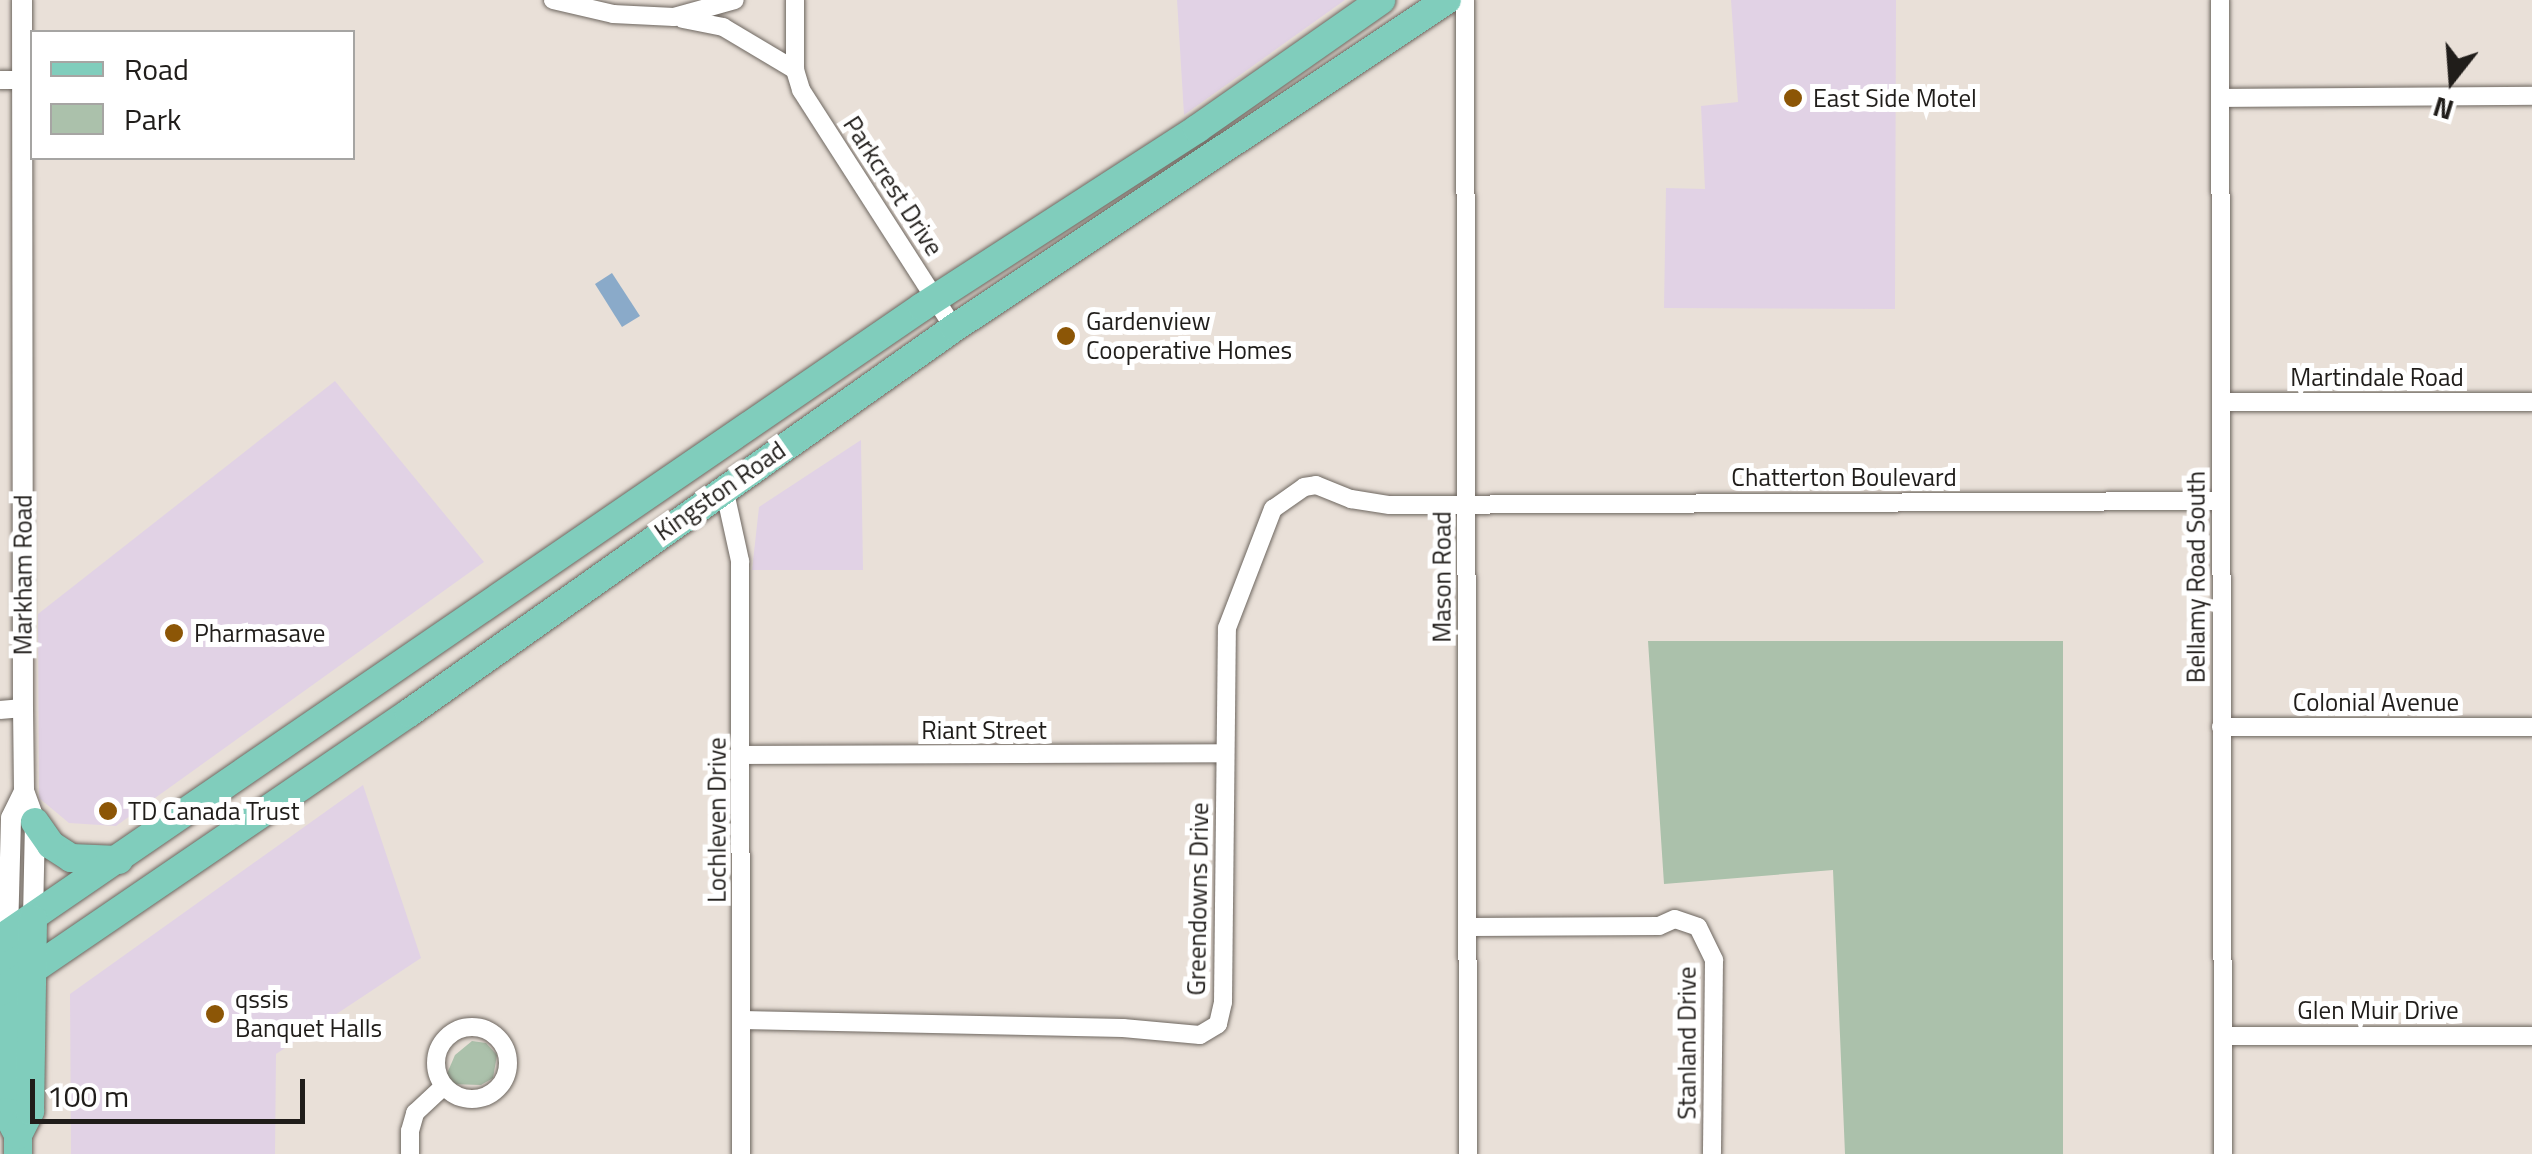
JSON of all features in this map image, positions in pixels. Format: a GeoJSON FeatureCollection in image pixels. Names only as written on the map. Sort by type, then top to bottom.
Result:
{"type":"FeatureCollection","features":[{"type":"Feature","properties":{"kind":"main road","name":"Kingston Road"},"geometry":{"type":"LineString","coordinates":[[4,937],[936,298],[1024,244],[1381,0]]}},
{"type":"Feature","properties":{"kind":"main road","name":"Kingston Road"},"geometry":{"type":"LineString","coordinates":[[4,990],[409,713],[954,328],[1446,0]]}},
{"type":"Feature","properties":{"kind":"main road"},"geometry":{"type":"LineString","coordinates":[[1024,244],[1023,268],[1029,280]]}},
{"type":"Feature","properties":{"kind":"main road"},"geometry":{"type":"LineString","coordinates":[[34,822],[50,845],[71,858],[120,860]]}},
{"type":"Feature","properties":{"kind":"main road","name":"Markham Road"},"geometry":{"type":"LineString","coordinates":[[18,1144],[30,1111],[33,919]]}},
{"type":"Feature","properties":{"kind":"main road","name":"Markham Road"},"geometry":{"type":"LineString","coordinates":[[4,937],[3,1093],[18,1144]]}},
{"type":"Feature","properties":{"kind":"street","name":"Markham Road"},"geometry":{"type":"LineString","coordinates":[[22,0],[22,708],[24,791],[34,822],[33,919]]}},
{"type":"Feature","properties":{"kind":"street"},"geometry":{"type":"LineString","coordinates":[[554,0],[612,14],[674,17],[724,26],[795,70]]}},
{"type":"Feature","properties":{"kind":"street"},"geometry":{"type":"LineString","coordinates":[[674,17],[735,0]]}},
{"type":"Feature","properties":{"kind":"street","name":"Parkcrest Drive"},"geometry":{"type":"LineString","coordinates":[[795,0],[795,70],[802,90],[954,328]]}},
{"type":"Feature","properties":{"kind":"street","name":"Mason Road"},"geometry":{"type":"LineString","coordinates":[[1466,0],[1468,1154]]}},
{"type":"Feature","properties":{"kind":"street","name":"Bellamy Road South"},"geometry":{"type":"LineString","coordinates":[[2220,0],[2222,1154]]}},
{"type":"Feature","properties":{"kind":"street"},"geometry":{"type":"LineString","coordinates":[[0,80],[22,80]]}},
{"type":"Feature","properties":{"kind":"street"},"geometry":{"type":"LineString","coordinates":[[2222,98],[2532,96]]}},
{"type":"Feature","properties":{"kind":"street","name":"Martindale Road"},"geometry":{"type":"LineString","coordinates":[[2222,402],[2532,402]]}},
{"type":"Feature","properties":{"kind":"street","name":"Greendowns Drive"},"geometry":{"type":"LineString","coordinates":[[742,1020],[1124,1028],[1200,1035],[1210,1030],[1218,1024],[1223,1002],[1227,628],[1280,502],[1296,490],[1316,485],[1372,504],[1466,502]]}},
{"type":"Feature","properties":{"kind":"street","name":"Lochleven Drive"},"geometry":{"type":"LineString","coordinates":[[724,488],[740,561],[741,1154]]}},
{"type":"Feature","properties":{"kind":"street","name":"Chatterton Boulevard"},"geometry":{"type":"LineString","coordinates":[[1466,502],[2221,501]]}},
{"type":"Feature","properties":{"kind":"street"},"geometry":{"type":"LineString","coordinates":[[0,710],[22,708]]}},
{"type":"Feature","properties":{"kind":"street","name":"Colonial Avenue"},"geometry":{"type":"LineString","coordinates":[[2221,726],[2532,727]]}},
{"type":"Feature","properties":{"kind":"street","name":"Riant Street"},"geometry":{"type":"LineString","coordinates":[[742,755],[1226,753]]}},
{"type":"Feature","properties":{"kind":"street","name":"Markham Road"},"geometry":{"type":"LineString","coordinates":[[4,937],[12,818],[24,791]]}},
{"type":"Feature","properties":{"kind":"street","name":"Stanland Drive"},"geometry":{"type":"LineString","coordinates":[[1470,927],[1658,926],[1675,920],[1698,927],[1714,960],[1712,1154]]}},
{"type":"Feature","properties":{"kind":"street"},"geometry":{"type":"LineString","coordinates":[[484,1028],[502,1042],[508,1066],[498,1087],[478,1097],[442,1088],[438,1053],[451,1034],[461,1029],[484,1028]]}},
{"type":"Feature","properties":{"kind":"street","name":"Glen Muir Drive"},"geometry":{"type":"LineString","coordinates":[[2223,1036],[2532,1036]]}},
{"type":"Feature","properties":{"kind":"street"},"geometry":{"type":"LineString","coordinates":[[410,1154],[416,1113],[442,1088]]}},
{"type":"Feature","properties":{"kind":"shaded area"},"geometry":{"type":"Polygon","coordinates":[[[1177,0],[1345,0],[1184,115],[1177,0]]]}},
{"type":"Feature","properties":{"kind":"shaded area"},"geometry":{"type":"Polygon","coordinates":[[[1731,0],[1896,0],[1895,309],[1664,308],[1666,188],[1705,189],[1701,106],[1738,102],[1731,0]]]}},
{"type":"Feature","properties":{"kind":"shaded area"},"geometry":{"type":"Polygon","coordinates":[[[335,381],[484,562],[116,826],[69,823],[39,798],[38,614],[335,381]]]}},
{"type":"Feature","properties":{"kind":"shaded area"},"geometry":{"type":"Polygon","coordinates":[[[861,440],[863,570],[752,570],[759,507],[861,440]]]}},
{"type":"Feature","properties":{"kind":"shaded area"},"geometry":{"type":"Polygon","coordinates":[[[363,785],[421,958],[276,1054],[275,1154],[71,1154],[70,994],[363,785]]]}},
{"type":"Feature","properties":{"kind":"green space"},"geometry":{"type":"Polygon","coordinates":[[[1648,641],[2063,641],[2063,1154],[1845,1154],[1833,870],[1664,884],[1648,641]]]}},
{"type":"Feature","properties":{"kind":"green space"},"geometry":{"type":"Polygon","coordinates":[[[472,1041],[486,1043],[497,1055],[493,1078],[481,1085],[449,1084],[446,1076],[455,1055],[472,1041]]]}},
{"type":"Feature","properties":{"kind":"water"},"geometry":{"type":"Polygon","coordinates":[[[612,273],[640,316],[622,327],[595,284],[612,273]]]}},
{"type":"Feature","properties":{"kind":"place","name":"East Side Motel"},"geometry":{"type":"Point","coordinates":[1793,98]}},
{"type":"Feature","properties":{"kind":"place","name":"Gardenview Cooperative Homes"},"geometry":{"type":"Point","coordinates":[1066,336]}},
{"type":"Feature","properties":{"kind":"place","name":"Pharmasave"},"geometry":{"type":"Point","coordinates":[174,633]}},
{"type":"Feature","properties":{"kind":"place","name":"TD Canada Trust"},"geometry":{"type":"Point","coordinates":[108,811]}},
{"type":"Feature","properties":{"kind":"place","name":"qssis Banquet Halls"},"geometry":{"type":"Point","coordinates":[215,1014]}}]}
